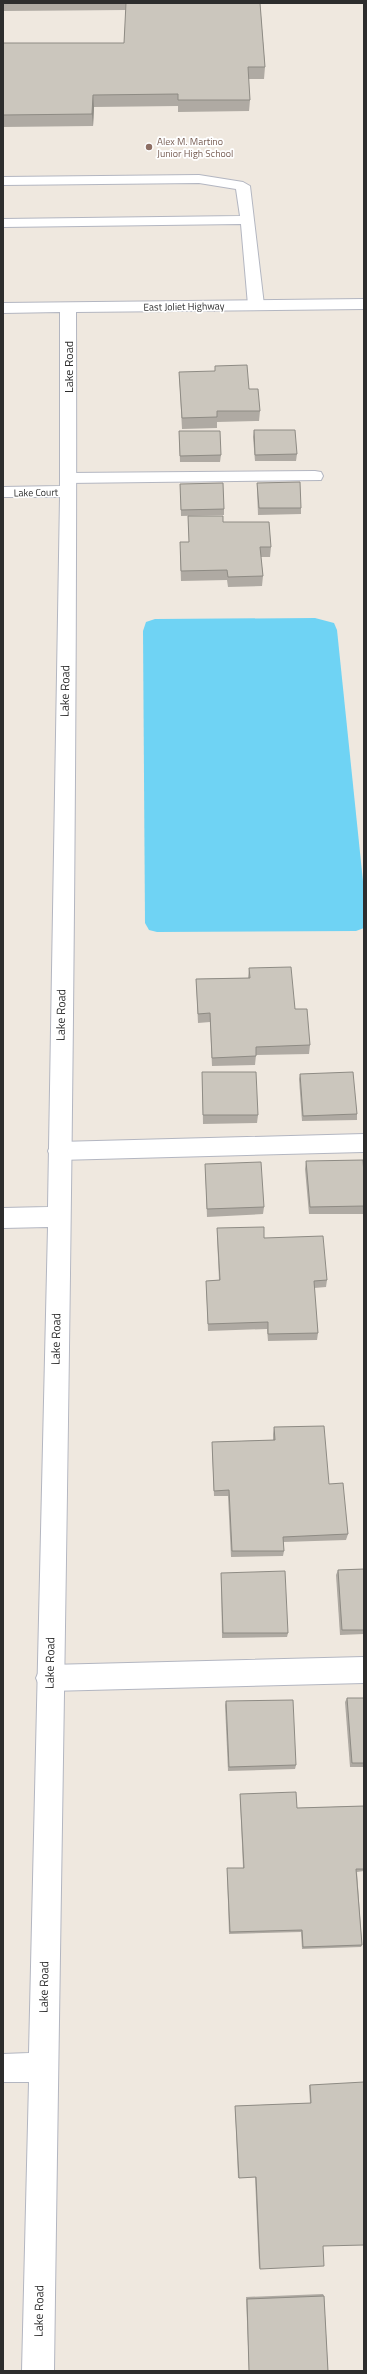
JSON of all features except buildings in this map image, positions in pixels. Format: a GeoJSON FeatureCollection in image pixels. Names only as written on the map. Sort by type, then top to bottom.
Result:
{"type":"FeatureCollection","features":[{"type":"Feature","properties":{"kind":"street"},"geometry":{"type":"LineString","coordinates":[[3,182],[200,179],[243,186],[248,220],[256,306]]}},
{"type":"Feature","properties":{"kind":"street"},"geometry":{"type":"LineString","coordinates":[[3,223],[248,220]]}},
{"type":"Feature","properties":{"kind":"street","name":"East Joliet Highway"},"geometry":{"type":"LineString","coordinates":[[3,308],[364,304]]}},
{"type":"Feature","properties":{"kind":"street","name":"Lake Road"},"geometry":{"type":"LineString","coordinates":[[38,2371],[49,1678],[59,1217],[68,485],[68,307]]}},
{"type":"Feature","properties":{"kind":"street","name":"Lake Court"},"geometry":{"type":"LineString","coordinates":[[3,492],[68,485],[315,476]]}},
{"type":"Feature","properties":{"kind":"street"},"geometry":{"type":"LineString","coordinates":[[59,1151],[363,1143]]}},
{"type":"Feature","properties":{"kind":"street"},"geometry":{"type":"LineString","coordinates":[[3,1218],[59,1217]]}},
{"type":"Feature","properties":{"kind":"street"},"geometry":{"type":"LineString","coordinates":[[49,1678],[364,1670]]}},
{"type":"Feature","properties":{"kind":"street"},"geometry":{"type":"LineString","coordinates":[[3,2068],[43,2067]]}},
{"type":"Feature","properties":{"kind":"water"},"geometry":{"type":"Polygon","coordinates":[[[315,618],[334,623],[337,630],[364,891],[364,928],[356,931],[157,932],[149,930],[145,923],[143,631],[146,622],[155,619],[315,618]]]}},
{"type":"Feature","properties":{"kind":"place","name":"Alex M. Martino Junior High School"},"geometry":{"type":"Point","coordinates":[149,147]}}]}
